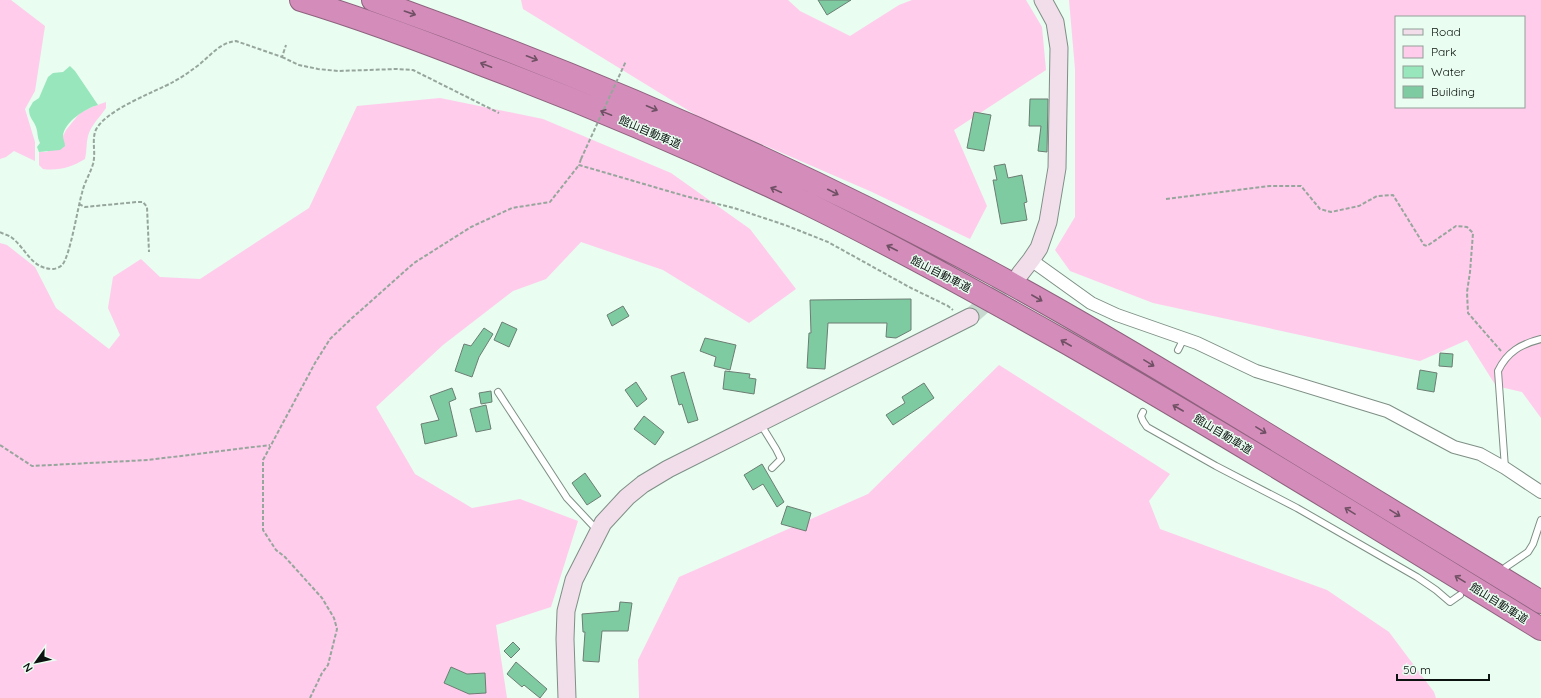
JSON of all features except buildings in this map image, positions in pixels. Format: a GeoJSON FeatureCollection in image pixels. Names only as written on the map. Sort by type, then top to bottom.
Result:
{"type":"FeatureCollection","features":[{"type":"Feature","properties":{"kind":"highway","name":"館山自動車道"},"geometry":{"type":"LineString","coordinates":[[301,0],[417,39],[546,88],[661,136],[810,205],[976,292],[1117,372],[1244,446],[1541,629]]}},
{"type":"Feature","properties":{"kind":"highway","name":"館山自動車道"},"geometry":{"type":"LineString","coordinates":[[373,0],[551,66],[677,119],[828,189],[990,272],[1129,351],[1541,602]]}},
{"type":"Feature","properties":{"kind":"street"},"geometry":{"type":"LineString","coordinates":[[1020,274],[1032,260],[1039,248],[1048,222],[1057,168],[1059,48],[1055,22],[1043,0]]}},
{"type":"Feature","properties":{"kind":"street"},"geometry":{"type":"LineString","coordinates":[[1032,260],[1090,303],[1117,315],[1197,342],[1256,371],[1387,411],[1454,447],[1480,454],[1506,468],[1541,492]]}},
{"type":"Feature","properties":{"kind":"street"},"geometry":{"type":"LineString","coordinates":[[567,698],[565,639],[566,611],[574,580],[602,523],[622,502],[643,484],[668,470],[967,318]]}},
{"type":"Feature","properties":{"kind":"lane"},"geometry":{"type":"LineString","coordinates":[[1178,350],[1184,338]]}},
{"type":"Feature","properties":{"kind":"lane"},"geometry":{"type":"LineString","coordinates":[[1506,468],[1498,371],[1506,357],[1519,346],[1541,339]]}},
{"type":"Feature","properties":{"kind":"lane"},"geometry":{"type":"LineString","coordinates":[[498,392],[567,498],[598,531]]}},
{"type":"Feature","properties":{"kind":"lane"},"geometry":{"type":"LineString","coordinates":[[1143,412],[1141,416],[1147,427],[1216,466],[1297,508],[1417,577],[1450,602],[1460,595]]}},
{"type":"Feature","properties":{"kind":"lane"},"geometry":{"type":"LineString","coordinates":[[760,423],[776,449],[780,459],[772,468]]}},
{"type":"Feature","properties":{"kind":"lane"},"geometry":{"type":"LineString","coordinates":[[1506,567],[1528,552],[1541,520]]}},
{"type":"Feature","properties":{"kind":"path"},"geometry":{"type":"LineString","coordinates":[[0,232],[11,238],[34,262],[44,267],[54,269],[61,266],[68,248],[82,191],[93,164],[93,140],[96,129],[105,119],[139,97],[175,81],[228,42],[236,41],[282,57],[299,65],[338,71],[397,69],[413,70],[499,113]]}},
{"type":"Feature","properties":{"kind":"path"},"geometry":{"type":"LineString","coordinates":[[282,57],[286,45]]}},
{"type":"Feature","properties":{"kind":"path"},"geometry":{"type":"LineString","coordinates":[[310,698],[322,673],[328,665],[337,629],[334,618],[322,598],[276,550],[263,530],[263,460],[270,445],[315,363],[330,339],[414,262],[471,227],[512,208],[550,202],[579,165],[626,61]]}},
{"type":"Feature","properties":{"kind":"path"},"geometry":{"type":"LineString","coordinates":[[579,165],[685,196],[734,208],[785,225],[828,242],[911,288],[948,306],[967,318]]}},
{"type":"Feature","properties":{"kind":"path"},"geometry":{"type":"LineString","coordinates":[[1166,199],[1270,186],[1301,186],[1320,209],[1331,212],[1359,206],[1377,196],[1393,194],[1424,245],[1427,246],[1456,226],[1467,227],[1473,232],[1467,292],[1468,313],[1506,357]]}},
{"type":"Feature","properties":{"kind":"path"},"geometry":{"type":"LineString","coordinates":[[79,204],[85,207],[144,202],[147,207],[149,252]]}},
{"type":"Feature","properties":{"kind":"path"},"geometry":{"type":"LineString","coordinates":[[0,445],[32,466],[148,460],[270,445]]}},
{"type":"Feature","properties":{"kind":"green space"},"geometry":{"type":"Polygon","coordinates":[[[0,0],[11,0],[45,26],[35,91],[25,109],[35,142],[35,161],[14,151],[6,157],[0,159],[0,0]]]}},
{"type":"Feature","properties":{"kind":"green space"},"geometry":{"type":"Polygon","coordinates":[[[521,0],[788,0],[800,11],[850,36],[899,5],[912,0],[1026,0],[1042,27],[1046,70],[954,130],[987,206],[970,239],[872,192],[699,117],[523,9],[521,0]]]}},
{"type":"Feature","properties":{"kind":"green space"},"geometry":{"type":"Polygon","coordinates":[[[1069,0],[1541,0],[1541,418],[1522,392],[1496,386],[1467,340],[1420,361],[1153,303],[1070,271],[1055,250],[1075,217],[1075,69],[1069,0]]]}},
{"type":"Feature","properties":{"kind":"green space"},"geometry":{"type":"Polygon","coordinates":[[[440,98],[543,119],[671,173],[750,229],[796,289],[749,323],[663,270],[581,242],[546,279],[513,291],[443,345],[376,407],[415,474],[472,508],[520,499],[578,521],[551,607],[496,625],[507,698],[0,698],[0,243],[7,245],[35,267],[56,308],[109,349],[120,335],[108,308],[113,277],[141,259],[160,277],[200,279],[309,208],[357,106],[440,98]]]}},
{"type":"Feature","properties":{"kind":"green space"},"geometry":{"type":"Polygon","coordinates":[[[106,102],[106,108],[89,132],[85,159],[60,169],[43,169],[39,165],[39,152],[47,152],[63,136],[80,113],[106,102]]]}},
{"type":"Feature","properties":{"kind":"green space"},"geometry":{"type":"Polygon","coordinates":[[[999,365],[1170,474],[1149,501],[1160,529],[1327,590],[1389,632],[1434,692],[1436,698],[639,698],[638,660],[679,577],[868,494],[999,365]]]}},
{"type":"Feature","properties":{"kind":"water"},"geometry":{"type":"Polygon","coordinates":[[[70,66],[98,105],[82,112],[71,121],[64,131],[63,136],[65,146],[60,150],[39,152],[37,147],[40,143],[37,129],[30,117],[29,109],[33,102],[39,98],[48,77],[53,73],[63,72],[70,66]]]}},
{"type":"Feature","properties":{"kind":"tunnel"},"geometry":{"type":"LineString","coordinates":[[970,317],[1018,275]]}}]}
